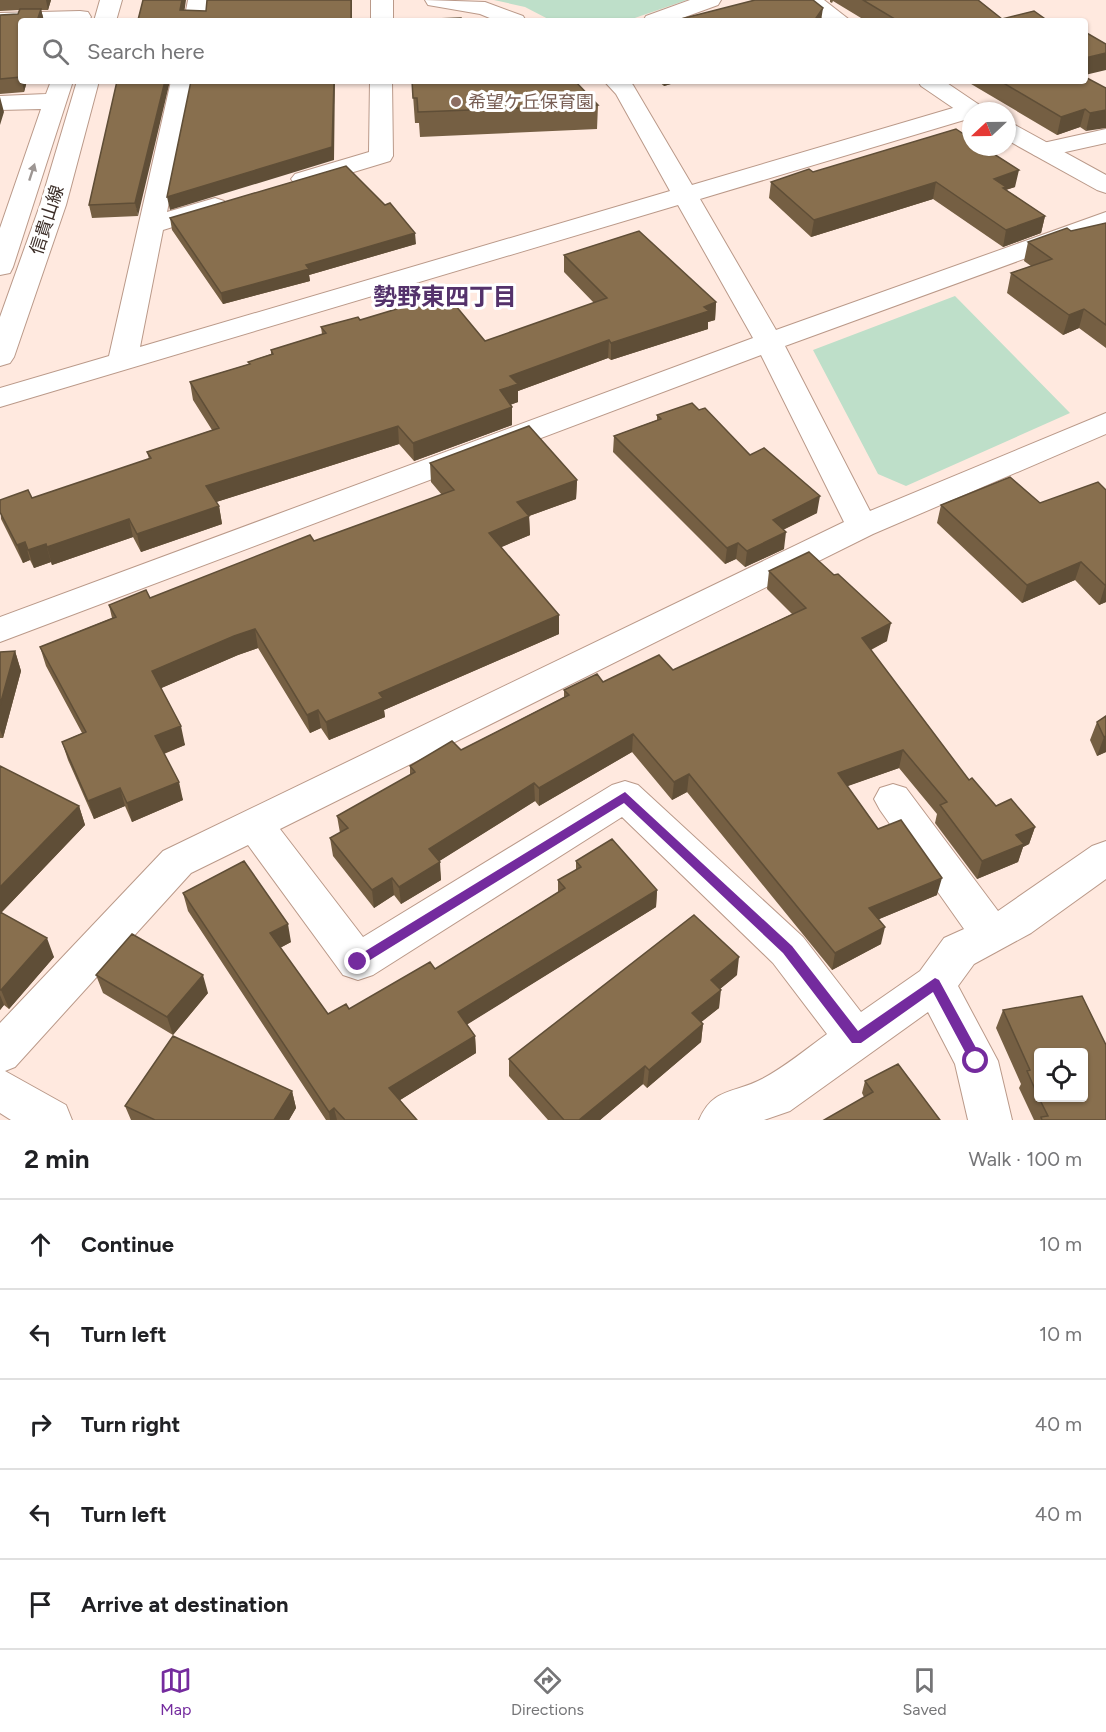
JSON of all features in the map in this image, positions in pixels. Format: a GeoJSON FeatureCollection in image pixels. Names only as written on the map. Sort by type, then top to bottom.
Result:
{"type":"FeatureCollection","features":[{"type":"Feature","properties":{"kind":"street"},"geometry":{"type":"LineString","coordinates":[[106,18],[111,0]]}},
{"type":"Feature","properties":{"kind":"street"},"geometry":{"type":"LineString","coordinates":[[196,18],[199,0]]}},
{"type":"Feature","properties":{"kind":"street"},"geometry":{"type":"LineString","coordinates":[[382,0],[382,18]]}},
{"type":"Feature","properties":{"kind":"street"},"geometry":{"type":"LineString","coordinates":[[436,0],[485,8],[508,18]]}},
{"type":"Feature","properties":{"kind":"street"},"geometry":{"type":"LineString","coordinates":[[662,18],[710,0]]}},
{"type":"Feature","properties":{"kind":"street"},"geometry":{"type":"LineString","coordinates":[[810,0],[836,18]]}},
{"type":"Feature","properties":{"kind":"street"},"geometry":{"type":"LineString","coordinates":[[23,18],[82,13]]}},
{"type":"Feature","properties":{"kind":"street"},"geometry":{"type":"LineString","coordinates":[[0,20],[18,18]]}},
{"type":"Feature","properties":{"kind":"street","name":"信貴山線"},"geometry":{"type":"LineString","coordinates":[[0,357],[53,205],[87,84]]}},
{"type":"Feature","properties":{"kind":"street"},"geometry":{"type":"LineString","coordinates":[[122,363],[181,84]]}},
{"type":"Feature","properties":{"kind":"street"},"geometry":{"type":"LineString","coordinates":[[278,187],[381,156],[381,84]]}},
{"type":"Feature","properties":{"kind":"street"},"geometry":{"type":"LineString","coordinates":[[619,84],[626,90],[769,342],[862,526]]}},
{"type":"Feature","properties":{"kind":"street"},"geometry":{"type":"LineString","coordinates":[[933,84],[962,103]]}},
{"type":"Feature","properties":{"kind":"street"},"geometry":{"type":"LineString","coordinates":[[0,103],[59,91]]}},
{"type":"Feature","properties":{"kind":"street"},"geometry":{"type":"LineString","coordinates":[[0,267],[11,202],[59,91]]}},
{"type":"Feature","properties":{"kind":"street"},"geometry":{"type":"LineString","coordinates":[[0,398],[962,113]]}},
{"type":"Feature","properties":{"kind":"street"},"geometry":{"type":"LineString","coordinates":[[1016,135],[1106,185]]}},
{"type":"Feature","properties":{"kind":"street"},"geometry":{"type":"LineString","coordinates":[[1044,150],[1106,136]]}},
{"type":"Feature","properties":{"kind":"street"},"geometry":{"type":"LineString","coordinates":[[153,225],[233,201]]}},
{"type":"Feature","properties":{"kind":"street"},"geometry":{"type":"LineString","coordinates":[[0,630],[769,342],[1106,220]]}},
{"type":"Feature","properties":{"kind":"street"},"geometry":{"type":"LineString","coordinates":[[0,1053],[177,862],[862,526],[1106,423]]}},
{"type":"Feature","properties":{"kind":"street"},"geometry":{"type":"LineString","coordinates":[[254,824],[358,962],[625,796],[788,950],[856,1039]]}},
{"type":"Feature","properties":{"kind":"street"},"geometry":{"type":"LineString","coordinates":[[893,800],[992,934]]}},
{"type":"Feature","properties":{"kind":"street"},"geometry":{"type":"LineString","coordinates":[[720,1120],[733,1110],[774,1096],[935,984],[959,951],[1017,921],[1106,857]]}},
{"type":"Feature","properties":{"kind":"street"},"geometry":{"type":"LineString","coordinates":[[935,984],[976,1061],[990,1120]]}},
{"type":"Feature","properties":{"kind":"street"},"geometry":{"type":"LineString","coordinates":[[0,1089],[50,1120]]}},
{"type":"Feature","properties":{"kind":"green space"},"geometry":{"type":"Polygon","coordinates":[[[494,0],[687,0],[635,18],[546,18],[525,7],[494,0]]]}},
{"type":"Feature","properties":{"kind":"green space"},"geometry":{"type":"Polygon","coordinates":[[[955,296],[1070,413],[906,486],[878,474],[813,350],[955,296]]]}},
{"type":"Feature","properties":{"kind":"building"},"geometry":{"type":"Polygon","coordinates":[[[143,0],[182,0],[180,10],[206,11],[207,0],[351,0],[351,18],[138,18],[143,0]]]}},
{"type":"Feature","properties":{"kind":"building"},"geometry":{"type":"Polygon","coordinates":[[[755,0],[813,0],[823,8],[816,18],[685,18],[755,0]]]}},
{"type":"Feature","properties":{"kind":"building"},"geometry":{"type":"Polygon","coordinates":[[[863,0],[978,0],[1001,18],[893,18],[863,0]]]}},
{"type":"Feature","properties":{"kind":"building"},"geometry":{"type":"Polygon","coordinates":[[[20,9],[41,9],[38,18],[18,18],[18,77],[0,79],[0,15],[18,14],[20,9]]]}},
{"type":"Feature","properties":{"kind":"building"},"geometry":{"type":"Polygon","coordinates":[[[1034,11],[1044,18],[1006,18],[1034,11]]]}},
{"type":"Feature","properties":{"kind":"building"},"geometry":{"type":"Polygon","coordinates":[[[1088,34],[1106,44],[1106,53],[1088,57],[1088,34]]]}},
{"type":"Feature","properties":{"kind":"building"},"geometry":{"type":"Polygon","coordinates":[[[1088,79],[1106,88],[1106,110],[1090,113],[1085,109],[1061,117],[1005,84],[1088,84],[1088,79]]]}},
{"type":"Feature","properties":{"kind":"building"},"geometry":{"type":"Polygon","coordinates":[[[116,84],[164,84],[135,203],[89,205],[116,84]]]}},
{"type":"Feature","properties":{"kind":"building"},"geometry":{"type":"Polygon","coordinates":[[[190,84],[334,84],[332,147],[167,197],[190,84]]]}},
{"type":"Feature","properties":{"kind":"building"},"geometry":{"type":"Polygon","coordinates":[[[412,84],[578,84],[598,105],[418,112],[417,98],[413,98],[412,84]]]}},
{"type":"Feature","properties":{"kind":"building"},"geometry":{"type":"Polygon","coordinates":[[[956,129],[962,133],[962,156],[997,156],[1019,170],[994,179],[1006,187],[1003,188],[1045,216],[1006,230],[936,182],[814,220],[771,182],[809,169],[813,172],[956,129]]]}},
{"type":"Feature","properties":{"kind":"building"},"geometry":{"type":"Polygon","coordinates":[[[346,166],[385,205],[390,203],[415,233],[306,265],[309,269],[221,293],[170,218],[346,166]]]}},
{"type":"Feature","properties":{"kind":"building"},"geometry":{"type":"Polygon","coordinates":[[[1106,223],[1106,325],[1084,309],[1069,315],[1011,273],[1052,259],[1028,242],[1067,228],[1071,231],[1106,223]]]}},
{"type":"Feature","properties":{"kind":"building"},"geometry":{"type":"Polygon","coordinates":[[[639,231],[716,302],[704,307],[709,311],[611,343],[609,340],[510,376],[518,384],[500,390],[512,407],[413,443],[398,426],[206,486],[219,506],[137,534],[129,519],[47,547],[46,544],[28,550],[25,542],[17,545],[0,512],[0,500],[28,490],[32,498],[151,458],[147,452],[219,428],[190,382],[250,364],[248,362],[273,354],[271,350],[326,333],[321,327],[358,317],[360,320],[446,294],[485,341],[607,298],[564,255],[639,231]]]}},
{"type":"Feature","properties":{"kind":"building"},"geometry":{"type":"Polygon","coordinates":[[[692,403],[699,410],[705,408],[750,455],[764,448],[820,496],[773,520],[786,532],[747,551],[738,543],[727,548],[614,436],[661,419],[657,415],[692,403]]]}},
{"type":"Feature","properties":{"kind":"building"},"geometry":{"type":"Polygon","coordinates":[[[529,426],[577,480],[517,502],[529,516],[489,533],[559,615],[379,693],[383,698],[326,722],[318,710],[307,715],[255,629],[234,636],[152,671],[181,726],[155,736],[179,782],[127,803],[120,788],[88,801],[62,742],[86,732],[40,647],[116,617],[109,605],[146,590],[150,598],[310,535],[314,541],[454,490],[430,463],[529,426]]]}},
{"type":"Feature","properties":{"kind":"building"},"geometry":{"type":"Polygon","coordinates":[[[1010,477],[1040,503],[1098,482],[1106,490],[1106,586],[1081,562],[1027,585],[941,505],[1010,477]]]}},
{"type":"Feature","properties":{"kind":"building"},"geometry":{"type":"Polygon","coordinates":[[[809,552],[834,575],[838,574],[891,623],[862,638],[969,780],[972,778],[996,806],[1011,799],[1035,827],[1016,835],[1024,844],[982,861],[940,805],[947,802],[903,750],[838,773],[878,829],[901,820],[942,878],[869,908],[885,927],[835,953],[689,774],[674,782],[633,734],[539,788],[534,783],[429,849],[440,862],[399,887],[392,878],[372,890],[330,838],[348,828],[337,816],[415,772],[410,766],[452,741],[461,750],[569,695],[564,690],[597,674],[603,682],[659,655],[673,670],[806,608],[769,571],[809,552]]]}},
{"type":"Feature","properties":{"kind":"building"},"geometry":{"type":"Polygon","coordinates":[[[15,651],[0,705],[0,652],[15,651]]]}},
{"type":"Feature","properties":{"kind":"building"},"geometry":{"type":"Polygon","coordinates":[[[1106,716],[1106,736],[1104,737],[1097,722],[1106,716]]]}},
{"type":"Feature","properties":{"kind":"building"},"geometry":{"type":"Polygon","coordinates":[[[0,766],[79,806],[0,887],[0,766]]]}},
{"type":"Feature","properties":{"kind":"building"},"geometry":{"type":"Polygon","coordinates":[[[612,839],[657,890],[458,1012],[475,1036],[389,1088],[417,1120],[345,1120],[334,1108],[329,1112],[183,893],[244,861],[288,924],[270,933],[328,1014],[346,1004],[349,1009],[430,962],[435,969],[565,888],[558,880],[581,867],[576,861],[612,839]]]}},
{"type":"Feature","properties":{"kind":"building"},"geometry":{"type":"Polygon","coordinates":[[[0,912],[47,938],[1,990],[0,990],[0,912]]]}},
{"type":"Feature","properties":{"kind":"building"},"geometry":{"type":"Polygon","coordinates":[[[694,915],[739,957],[711,980],[721,990],[692,1013],[703,1024],[649,1070],[645,1066],[579,1120],[564,1120],[509,1059],[694,915]]]}},
{"type":"Feature","properties":{"kind":"building"},"geometry":{"type":"Polygon","coordinates":[[[132,934],[203,975],[167,1017],[96,975],[132,934]]]}},
{"type":"Feature","properties":{"kind":"building"},"geometry":{"type":"Polygon","coordinates":[[[1082,996],[1106,1045],[1106,1120],[1042,1120],[1041,1117],[1048,1116],[1041,1102],[1088,1102],[1088,1048],[1034,1048],[1034,1087],[1027,1071],[1030,1070],[1003,1010],[1082,996]]]}},
{"type":"Feature","properties":{"kind":"building"},"geometry":{"type":"Polygon","coordinates":[[[173,1036],[292,1091],[274,1120],[155,1120],[125,1106],[173,1036]]]}},
{"type":"Feature","properties":{"kind":"building"},"geometry":{"type":"Polygon","coordinates":[[[898,1064],[940,1120],[824,1120],[873,1092],[865,1081],[898,1064]]]}},
{"type":"Feature","properties":{"kind":"place","name":"希望ケ丘保育園"},"geometry":{"type":"Point","coordinates":[456,102]}},
{"type":"Feature","properties":{"kind":"district","name":"勢野東四丁目"},"geometry":{"type":"Point","coordinates":[445,297]}},
{"type":"Feature","properties":{"kind":"route"},"geometry":{"type":"LineString","coordinates":[[358,962],[625,796],[788,950],[856,1039],[935,984],[976,1061]]}}]}
